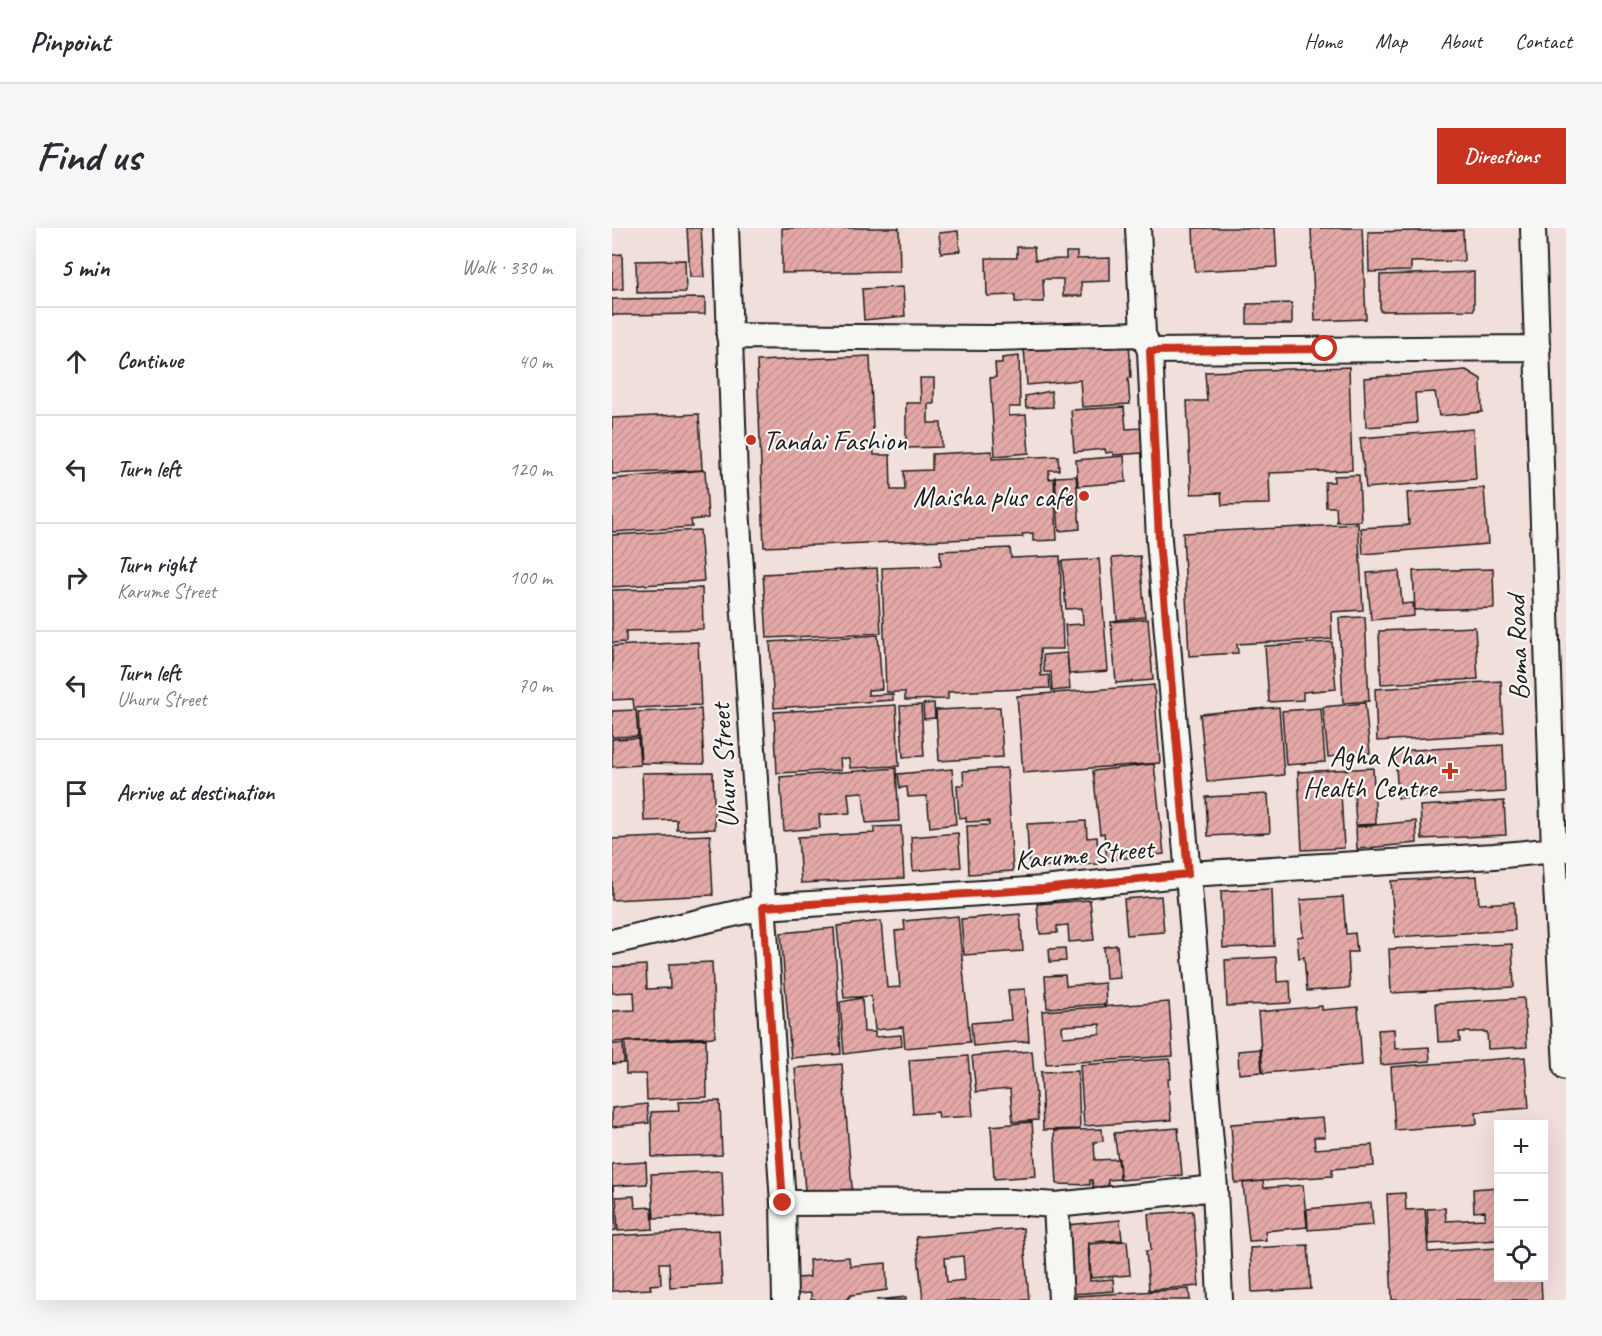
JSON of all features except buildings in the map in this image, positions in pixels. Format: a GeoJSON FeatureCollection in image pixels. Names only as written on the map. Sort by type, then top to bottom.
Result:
{"type":"FeatureCollection","features":[{"type":"Feature","properties":{"kind":"street","name":"Uhuru Street"},"geometry":{"type":"LineString","coordinates":[[726,228],[735,478],[783,1203],[785,1300]]}},
{"type":"Feature","properties":{"kind":"street"},"geometry":{"type":"LineString","coordinates":[[1138,228],[1159,540],[1215,1188],[1220,1300]]}},
{"type":"Feature","properties":{"kind":"street","name":"Boma Road"},"geometry":{"type":"LineString","coordinates":[[1533,228],[1560,849],[1566,1067]]}},
{"type":"Feature","properties":{"kind":"street"},"geometry":{"type":"LineString","coordinates":[[729,336],[994,338],[1147,343],[1538,348]]}},
{"type":"Feature","properties":{"kind":"street","name":"Karume Street"},"geometry":{"type":"LineString","coordinates":[[612,942],[763,907],[1043,889],[1188,874],[1560,849]]}},
{"type":"Feature","properties":{"kind":"street"},"geometry":{"type":"LineString","coordinates":[[783,1203],[1011,1202],[1056,1205],[1215,1188]]}},
{"type":"Feature","properties":{"kind":"street"},"geometry":{"type":"LineString","coordinates":[[1056,1205],[1061,1300]]}},
{"type":"Feature","properties":{"kind":"place","name":"Tandai Fashion"},"geometry":{"type":"Point","coordinates":[751,440]}},
{"type":"Feature","properties":{"kind":"place","name":"Maisha plus cafe"},"geometry":{"type":"Point","coordinates":[1084,496]}},
{"type":"Feature","properties":{"kind":"place","name":"Agha Khan Health Centre"},"geometry":{"type":"Point","coordinates":[1450,771]}},
{"type":"Feature","properties":{"kind":"route"},"geometry":{"type":"LineString","coordinates":[[783,1203],[763,907],[1043,889],[1188,874],[1159,540],[1150,351],[1325,349]]}}]}
